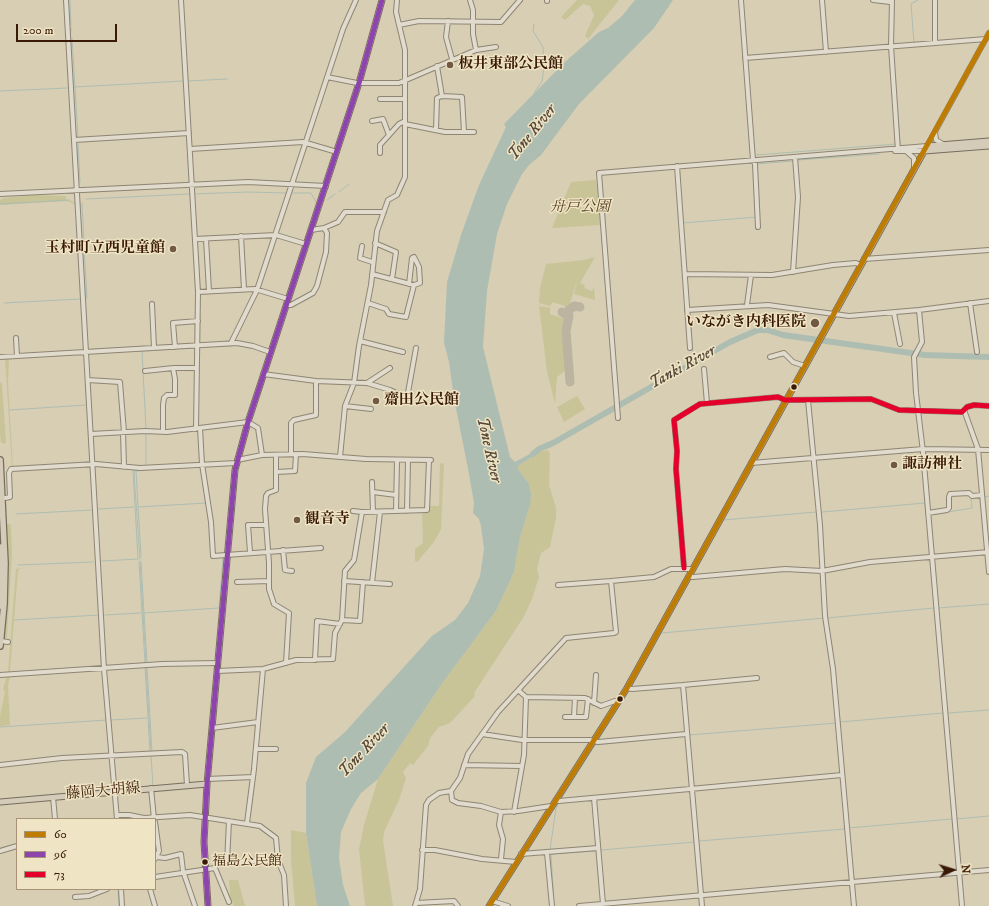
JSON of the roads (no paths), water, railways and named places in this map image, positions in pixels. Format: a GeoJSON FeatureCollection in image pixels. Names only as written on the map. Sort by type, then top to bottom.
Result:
{"type":"FeatureCollection","features":[{"type":"Feature","properties":{"kind":"highway"},"geometry":{"type":"LineString","coordinates":[[0,460],[5,569],[0,643]]}},
{"type":"Feature","properties":{"kind":"highway"},"geometry":{"type":"LineString","coordinates":[[0,547],[0,606]]}},
{"type":"Feature","properties":{"kind":"main road"},"geometry":{"type":"LineString","coordinates":[[208,906],[205,817],[207,781],[227,554],[237,461],[270,352],[359,83],[382,0]]}},
{"type":"Feature","properties":{"kind":"main road"},"geometry":{"type":"LineString","coordinates":[[925,148],[943,144],[989,141]]}},
{"type":"Feature","properties":{"kind":"main road"},"geometry":{"type":"LineString","coordinates":[[925,148],[989,146]]}},
{"type":"Feature","properties":{"kind":"main road"},"geometry":{"type":"LineString","coordinates":[[490,903],[627,688],[925,148]]}},
{"type":"Feature","properties":{"kind":"main road","name":"藤岡大胡線"},"geometry":{"type":"LineString","coordinates":[[0,802],[187,785],[207,781]]}},
{"type":"Feature","properties":{"kind":"street"},"geometry":{"type":"LineString","coordinates":[[66,0],[104,669],[111,755],[117,817],[129,815],[144,818]]}},
{"type":"Feature","properties":{"kind":"street"},"geometry":{"type":"LineString","coordinates":[[181,0],[198,292],[198,428],[210,516],[213,556],[250,552],[321,548]]}},
{"type":"Feature","properties":{"kind":"street"},"geometry":{"type":"LineString","coordinates":[[231,343],[257,290],[342,29],[356,0]]}},
{"type":"Feature","properties":{"kind":"street"},"geometry":{"type":"LineString","coordinates":[[340,457],[345,406],[354,383],[360,341],[368,303],[377,231],[388,200],[397,195],[405,179],[405,50],[396,12],[397,0]]}},
{"type":"Feature","properties":{"kind":"street"},"geometry":{"type":"LineString","coordinates":[[470,0],[474,20],[473,34],[476,50]]}},
{"type":"Feature","properties":{"kind":"street"},"geometry":{"type":"LineString","coordinates":[[399,25],[419,21],[474,20],[501,22],[520,0]]}},
{"type":"Feature","properties":{"kind":"street"},"geometry":{"type":"LineString","coordinates":[[741,0],[753,160],[755,164],[758,227]]}},
{"type":"Feature","properties":{"kind":"street"},"geometry":{"type":"LineString","coordinates":[[822,0],[826,52]]}},
{"type":"Feature","properties":{"kind":"street"},"geometry":{"type":"LineString","coordinates":[[873,0],[891,1],[891,46],[898,150]]}},
{"type":"Feature","properties":{"kind":"street"},"geometry":{"type":"LineString","coordinates":[[935,0],[935,43]]}},
{"type":"Feature","properties":{"kind":"street"},"geometry":{"type":"LineString","coordinates":[[448,21],[446,37],[452,59]]}},
{"type":"Feature","properties":{"kind":"street"},"geometry":{"type":"LineString","coordinates":[[905,152],[925,148],[989,33]]}},
{"type":"Feature","properties":{"kind":"street"},"geometry":{"type":"LineString","coordinates":[[745,58],[986,39]]}},
{"type":"Feature","properties":{"kind":"street"},"geometry":{"type":"LineString","coordinates":[[327,76],[359,83],[399,82],[476,50],[496,47]]}},
{"type":"Feature","properties":{"kind":"street"},"geometry":{"type":"LineString","coordinates":[[437,66],[442,96]]}},
{"type":"Feature","properties":{"kind":"street"},"geometry":{"type":"LineString","coordinates":[[436,130],[437,98],[442,96],[462,96],[464,132]]}},
{"type":"Feature","properties":{"kind":"street"},"geometry":{"type":"LineString","coordinates":[[380,99],[405,99]]}},
{"type":"Feature","properties":{"kind":"street"},"geometry":{"type":"LineString","coordinates":[[372,121],[383,119],[389,135]]}},
{"type":"Feature","properties":{"kind":"street"},"geometry":{"type":"LineString","coordinates":[[380,153],[380,146],[399,124],[404,123],[445,132],[474,132]]}},
{"type":"Feature","properties":{"kind":"street"},"geometry":{"type":"LineString","coordinates":[[936,128],[936,140],[943,144]]}},
{"type":"Feature","properties":{"kind":"street"},"geometry":{"type":"LineString","coordinates":[[74,140],[189,133]]}},
{"type":"Feature","properties":{"kind":"street"},"geometry":{"type":"LineString","coordinates":[[190,149],[306,142],[337,152]]}},
{"type":"Feature","properties":{"kind":"street"},"geometry":{"type":"LineString","coordinates":[[618,416],[598,174],[602,171],[795,156],[925,148]]}},
{"type":"Feature","properties":{"kind":"street"},"geometry":{"type":"LineString","coordinates":[[898,150],[905,152],[914,158],[914,170]]}},
{"type":"Feature","properties":{"kind":"street"},"geometry":{"type":"LineString","coordinates":[[793,272],[798,198],[795,156]]}},
{"type":"Feature","properties":{"kind":"street"},"geometry":{"type":"LineString","coordinates":[[677,166],[690,348]]}},
{"type":"Feature","properties":{"kind":"street"},"geometry":{"type":"LineString","coordinates":[[0,194],[192,185],[293,183],[326,186]]}},
{"type":"Feature","properties":{"kind":"street"},"geometry":{"type":"LineString","coordinates":[[311,230],[324,228],[338,222],[345,212],[384,212]]}},
{"type":"Feature","properties":{"kind":"street"},"geometry":{"type":"LineString","coordinates":[[286,305],[291,305],[313,293],[317,286],[326,252],[327,233],[324,228]]}},
{"type":"Feature","properties":{"kind":"street"},"geometry":{"type":"LineString","coordinates":[[195,239],[276,235],[306,244]]}},
{"type":"Feature","properties":{"kind":"street"},"geometry":{"type":"LineString","coordinates":[[241,236],[244,289]]}},
{"type":"Feature","properties":{"kind":"street"},"geometry":{"type":"LineString","coordinates":[[206,239],[209,291]]}},
{"type":"Feature","properties":{"kind":"street"},"geometry":{"type":"LineString","coordinates":[[375,243],[396,252],[392,279]]}},
{"type":"Feature","properties":{"kind":"street"},"geometry":{"type":"LineString","coordinates":[[362,246],[360,258],[372,262]]}},
{"type":"Feature","properties":{"kind":"street"},"geometry":{"type":"LineString","coordinates":[[864,259],[989,250]]}},
{"type":"Feature","properties":{"kind":"street"},"geometry":{"type":"LineString","coordinates":[[372,274],[408,284],[414,285],[420,283],[419,267],[414,257],[412,258],[408,284]]}},
{"type":"Feature","properties":{"kind":"street"},"geometry":{"type":"LineString","coordinates":[[685,274],[772,275],[833,265],[856,263],[860,265]]}},
{"type":"Feature","properties":{"kind":"street"},"geometry":{"type":"LineString","coordinates":[[747,305],[751,275]]}},
{"type":"Feature","properties":{"kind":"street"},"geometry":{"type":"LineString","coordinates":[[368,303],[386,309],[389,314],[406,318],[414,285]]}},
{"type":"Feature","properties":{"kind":"street"},"geometry":{"type":"LineString","coordinates":[[198,292],[255,288],[257,290],[288,299]]}},
{"type":"Feature","properties":{"kind":"street"},"geometry":{"type":"LineString","coordinates":[[687,310],[747,305],[776,305],[849,316],[894,313],[989,300]]}},
{"type":"Feature","properties":{"kind":"street"},"geometry":{"type":"LineString","coordinates":[[970,303],[977,352]]}},
{"type":"Feature","properties":{"kind":"street"},"geometry":{"type":"LineString","coordinates":[[152,304],[154,348]]}},
{"type":"Feature","properties":{"kind":"street"},"geometry":{"type":"LineString","coordinates":[[919,310],[922,342],[914,357],[962,906]]}},
{"type":"Feature","properties":{"kind":"street"},"geometry":{"type":"LineString","coordinates":[[894,313],[900,344]]}},
{"type":"Feature","properties":{"kind":"street"},"geometry":{"type":"LineString","coordinates":[[175,347],[173,323],[198,321]]}},
{"type":"Feature","properties":{"kind":"street"},"geometry":{"type":"LineString","coordinates":[[16,338],[17,356]]}},
{"type":"Feature","properties":{"kind":"street"},"geometry":{"type":"LineString","coordinates":[[360,341],[403,352]]}},
{"type":"Feature","properties":{"kind":"street"},"geometry":{"type":"LineString","coordinates":[[0,357],[231,343],[245,344],[270,352]]}},
{"type":"Feature","properties":{"kind":"street"},"geometry":{"type":"LineString","coordinates":[[263,374],[316,381],[367,383],[390,390],[407,398],[416,348]]}},
{"type":"Feature","properties":{"kind":"street"},"geometry":{"type":"LineString","coordinates":[[770,357],[784,353],[793,362],[805,366]]}},
{"type":"Feature","properties":{"kind":"street"},"geometry":{"type":"LineString","coordinates":[[145,371],[173,368],[197,368]]}},
{"type":"Feature","properties":{"kind":"street"},"geometry":{"type":"LineString","coordinates":[[162,431],[162,410],[164,398],[167,395],[175,395],[173,368]]}},
{"type":"Feature","properties":{"kind":"street"},"geometry":{"type":"LineString","coordinates":[[367,383],[390,368]]}},
{"type":"Feature","properties":{"kind":"street"},"geometry":{"type":"LineString","coordinates":[[704,369],[706,403]]}},
{"type":"Feature","properties":{"kind":"street"},"geometry":{"type":"LineString","coordinates":[[88,380],[117,380],[120,382],[124,467]]}},
{"type":"Feature","properties":{"kind":"street"},"geometry":{"type":"LineString","coordinates":[[276,472],[295,471],[291,422],[316,415],[316,381]]}},
{"type":"Feature","properties":{"kind":"street"},"geometry":{"type":"LineString","coordinates":[[684,568],[676,469],[678,451],[674,420],[700,404],[778,397],[785,400],[871,399],[895,409],[962,412],[967,407],[974,405],[989,406]]}},
{"type":"Feature","properties":{"kind":"street"},"geometry":{"type":"LineString","coordinates":[[808,400],[820,525],[822,571],[854,906]]}},
{"type":"Feature","properties":{"kind":"street"},"geometry":{"type":"LineString","coordinates":[[345,406],[371,409]]}},
{"type":"Feature","properties":{"kind":"street"},"geometry":{"type":"LineString","coordinates":[[964,410],[978,449],[989,572]]}},
{"type":"Feature","properties":{"kind":"street"},"geometry":{"type":"LineString","coordinates":[[91,434],[162,431],[248,422],[258,428],[262,455]]}},
{"type":"Feature","properties":{"kind":"street"},"geometry":{"type":"LineString","coordinates":[[751,463],[923,449],[989,450]]}},
{"type":"Feature","properties":{"kind":"street"},"geometry":{"type":"LineString","coordinates":[[1,499],[10,497],[10,470],[92,465],[140,468],[237,461],[262,455],[294,454],[397,460],[430,460],[428,509],[380,512],[353,511]]}},
{"type":"Feature","properties":{"kind":"street"},"geometry":{"type":"LineString","coordinates":[[276,455],[276,490],[268,493],[266,496],[268,590],[274,604],[289,613],[286,663]]}},
{"type":"Feature","properties":{"kind":"street"},"geometry":{"type":"LineString","coordinates":[[396,511],[397,460]]}},
{"type":"Feature","properties":{"kind":"street"},"geometry":{"type":"LineString","coordinates":[[407,511],[408,460]]}},
{"type":"Feature","properties":{"kind":"street"},"geometry":{"type":"LineString","coordinates":[[372,482],[373,512]]}},
{"type":"Feature","properties":{"kind":"street"},"geometry":{"type":"LineString","coordinates":[[373,492],[396,495]]}},
{"type":"Feature","properties":{"kind":"street"},"geometry":{"type":"LineString","coordinates":[[928,513],[947,510],[949,508],[950,494],[969,493],[972,496],[982,495]]}},
{"type":"Feature","properties":{"kind":"street"},"geometry":{"type":"LineString","coordinates":[[217,671],[263,669],[296,660],[333,659],[335,633],[341,622],[345,571],[354,560],[362,512]]}},
{"type":"Feature","properties":{"kind":"street"},"geometry":{"type":"LineString","coordinates":[[372,583],[380,512]]}},
{"type":"Feature","properties":{"kind":"street"},"geometry":{"type":"LineString","coordinates":[[250,552],[248,525],[266,525]]}},
{"type":"Feature","properties":{"kind":"street"},"geometry":{"type":"LineString","coordinates":[[283,550],[285,570],[292,571]]}},
{"type":"Feature","properties":{"kind":"street"},"geometry":{"type":"LineString","coordinates":[[688,576],[693,577],[785,569],[822,571],[870,562],[988,552]]}},
{"type":"Feature","properties":{"kind":"street"},"geometry":{"type":"LineString","coordinates":[[558,585],[654,577],[671,569],[692,569]]}},
{"type":"Feature","properties":{"kind":"street"},"geometry":{"type":"LineString","coordinates":[[237,582],[269,581]]}},
{"type":"Feature","properties":{"kind":"street"},"geometry":{"type":"LineString","coordinates":[[344,581],[390,584]]}},
{"type":"Feature","properties":{"kind":"street"},"geometry":{"type":"LineString","coordinates":[[551,806],[514,812],[501,812],[481,806],[458,804],[452,800],[451,791],[460,778],[468,754],[498,712],[519,691],[539,666],[566,638],[616,632],[611,581]]}},
{"type":"Feature","properties":{"kind":"street"},"geometry":{"type":"LineString","coordinates":[[315,660],[318,621],[362,622],[363,582]]}},
{"type":"Feature","properties":{"kind":"street"},"geometry":{"type":"LineString","coordinates":[[0,643],[8,642]]}},
{"type":"Feature","properties":{"kind":"street"},"geometry":{"type":"LineString","coordinates":[[0,675],[217,663]]}},
{"type":"Feature","properties":{"kind":"street"},"geometry":{"type":"LineString","coordinates":[[247,823],[256,750],[263,669]]}},
{"type":"Feature","properties":{"kind":"street"},"geometry":{"type":"LineString","coordinates":[[594,703],[596,675]]}},
{"type":"Feature","properties":{"kind":"street"},"geometry":{"type":"LineString","coordinates":[[627,688],[632,689],[757,678]]}},
{"type":"Feature","properties":{"kind":"street"},"geometry":{"type":"LineString","coordinates":[[683,685],[686,734],[702,906]]}},
{"type":"Feature","properties":{"kind":"street"},"geometry":{"type":"LineString","coordinates":[[519,691],[526,697],[588,699],[600,706],[615,701],[618,702]]}},
{"type":"Feature","properties":{"kind":"street"},"geometry":{"type":"LineString","coordinates":[[514,812],[525,740],[526,697]]}},
{"type":"Feature","properties":{"kind":"street"},"geometry":{"type":"LineString","coordinates":[[574,717],[575,698]]}},
{"type":"Feature","properties":{"kind":"street"},"geometry":{"type":"LineString","coordinates":[[565,717],[586,717],[588,699]]}},
{"type":"Feature","properties":{"kind":"street"},"geometry":{"type":"LineString","coordinates":[[212,728],[258,722]]}},
{"type":"Feature","properties":{"kind":"street"},"geometry":{"type":"LineString","coordinates":[[482,734],[525,740],[600,742],[686,734]]}},
{"type":"Feature","properties":{"kind":"street"},"geometry":{"type":"LineString","coordinates":[[256,750],[276,749]]}},
{"type":"Feature","properties":{"kind":"street"},"geometry":{"type":"LineString","coordinates":[[0,765],[62,758],[183,752],[185,754],[187,785]]}},
{"type":"Feature","properties":{"kind":"street"},"geometry":{"type":"LineString","coordinates":[[464,765],[522,766]]}},
{"type":"Feature","properties":{"kind":"street"},"geometry":{"type":"LineString","coordinates":[[556,800],[594,798],[842,775]]}},
{"type":"Feature","properties":{"kind":"street"},"geometry":{"type":"LineString","coordinates":[[207,781],[253,777]]}},
{"type":"Feature","properties":{"kind":"street"},"geometry":{"type":"LineString","coordinates":[[151,788],[155,818]]}},
{"type":"Feature","properties":{"kind":"street"},"geometry":{"type":"LineString","coordinates":[[451,791],[439,793],[427,803],[420,889],[416,905],[454,901],[455,905],[458,906]]}},
{"type":"Feature","properties":{"kind":"street"},"geometry":{"type":"LineString","coordinates":[[53,797],[55,818]]}},
{"type":"Feature","properties":{"kind":"street"},"geometry":{"type":"LineString","coordinates":[[594,798],[605,905]]}},
{"type":"Feature","properties":{"kind":"street"},"geometry":{"type":"LineString","coordinates":[[501,812],[499,825],[503,839],[501,860]]}},
{"type":"Feature","properties":{"kind":"street"},"geometry":{"type":"LineString","coordinates":[[156,819],[190,815],[205,817],[260,826],[275,835],[278,860],[284,875],[286,906]]}},
{"type":"Feature","properties":{"kind":"street"},"geometry":{"type":"LineString","coordinates":[[229,821],[227,863],[278,860]]}},
{"type":"Feature","properties":{"kind":"street"},"geometry":{"type":"LineString","coordinates":[[156,826],[159,849],[156,858],[165,858],[181,854],[184,873],[195,906]]}},
{"type":"Feature","properties":{"kind":"street"},"geometry":{"type":"LineString","coordinates":[[0,850],[16,846]]}},
{"type":"Feature","properties":{"kind":"street"},"geometry":{"type":"LineString","coordinates":[[521,854],[598,848]]}},
{"type":"Feature","properties":{"kind":"street"},"geometry":{"type":"LineString","coordinates":[[422,850],[435,850],[482,859],[516,862]]}},
{"type":"Feature","properties":{"kind":"street"},"geometry":{"type":"LineString","coordinates":[[547,853],[552,906]]}},
{"type":"Feature","properties":{"kind":"street"},"geometry":{"type":"LineString","coordinates":[[156,877],[215,868],[228,902]]}},
{"type":"Feature","properties":{"kind":"street"},"geometry":{"type":"LineString","coordinates":[[579,906],[605,905],[852,881],[989,870]]}},
{"type":"Feature","properties":{"kind":"street"},"geometry":{"type":"LineString","coordinates":[[75,897],[89,896],[104,890]]}},
{"type":"Feature","properties":{"kind":"street"},"geometry":{"type":"LineString","coordinates":[[121,890],[122,906]]}},
{"type":"Feature","properties":{"kind":"street"},"geometry":{"type":"LineString","coordinates":[[150,890],[155,906]]}},
{"type":"Feature","properties":{"kind":"street"},"geometry":{"type":"LineString","coordinates":[[490,903],[508,906]]}},
{"type":"Feature","properties":{"kind":"water","name":"Tone River"},"geometry":{"type":"Polygon","coordinates":[[[635,0],[673,0],[654,28],[579,104],[541,155],[529,165],[522,174],[507,204],[497,234],[487,291],[483,347],[510,457],[515,462],[539,449],[539,452],[518,466],[518,469],[529,484],[531,495],[530,505],[520,537],[514,572],[496,611],[443,682],[378,779],[361,793],[351,809],[341,832],[339,858],[343,885],[350,906],[317,906],[306,833],[306,783],[316,757],[344,733],[432,636],[455,620],[468,603],[480,576],[484,549],[481,526],[479,519],[473,513],[474,503],[454,398],[449,362],[444,343],[447,282],[461,235],[479,185],[506,127],[504,124],[565,62],[599,32],[608,28],[622,16],[635,0]]]}},
{"type":"Feature","properties":{"kind":"waterway"},"geometry":{"type":"LineString","coordinates":[[70,0],[71,25]]}},
{"type":"Feature","properties":{"kind":"waterway"},"geometry":{"type":"LineString","coordinates":[[348,23],[358,0]]}},
{"type":"Feature","properties":{"kind":"waterway"},"geometry":{"type":"LineString","coordinates":[[914,43],[911,4],[918,0]]}},
{"type":"Feature","properties":{"kind":"waterway"},"geometry":{"type":"LineString","coordinates":[[534,24],[533,31],[543,47],[544,68],[542,81],[534,93]]}},
{"type":"Feature","properties":{"kind":"waterway"},"geometry":{"type":"LineString","coordinates":[[72,38],[78,137]]}},
{"type":"Feature","properties":{"kind":"waterway"},"geometry":{"type":"LineString","coordinates":[[188,81],[227,79]]}},
{"type":"Feature","properties":{"kind":"waterway"},"geometry":{"type":"LineString","coordinates":[[75,87],[183,81]]}},
{"type":"Feature","properties":{"kind":"waterway"},"geometry":{"type":"LineString","coordinates":[[0,91],[68,88]]}},
{"type":"Feature","properties":{"kind":"waterway"},"geometry":{"type":"LineString","coordinates":[[897,102],[900,144]]}},
{"type":"Feature","properties":{"kind":"waterway"},"geometry":{"type":"LineString","coordinates":[[78,143],[80,182]]}},
{"type":"Feature","properties":{"kind":"waterway"},"geometry":{"type":"LineString","coordinates":[[757,155],[896,144]]}},
{"type":"Feature","properties":{"kind":"waterway"},"geometry":{"type":"LineString","coordinates":[[798,160],[879,154]]}},
{"type":"Feature","properties":{"kind":"waterway"},"geometry":{"type":"LineString","coordinates":[[757,164],[793,161]]}},
{"type":"Feature","properties":{"kind":"waterway"},"geometry":{"type":"LineString","coordinates":[[758,181],[759,202]]}},
{"type":"Feature","properties":{"kind":"waterway"},"geometry":{"type":"LineString","coordinates":[[339,192],[349,184]]}},
{"type":"Feature","properties":{"kind":"waterway"},"geometry":{"type":"LineString","coordinates":[[193,194],[248,192],[286,193]]}},
{"type":"Feature","properties":{"kind":"waterway"},"geometry":{"type":"LineString","coordinates":[[293,193],[311,193],[316,202]]}},
{"type":"Feature","properties":{"kind":"waterway"},"geometry":{"type":"LineString","coordinates":[[86,199],[190,194]]}},
{"type":"Feature","properties":{"kind":"waterway"},"geometry":{"type":"LineString","coordinates":[[327,200],[335,194]]}},
{"type":"Feature","properties":{"kind":"waterway"},"geometry":{"type":"LineString","coordinates":[[0,204],[69,200]]}},
{"type":"Feature","properties":{"kind":"waterway"},"geometry":{"type":"LineString","coordinates":[[82,203],[84,244]]}},
{"type":"Feature","properties":{"kind":"waterway"},"geometry":{"type":"LineString","coordinates":[[683,223],[757,217]]}},
{"type":"Feature","properties":{"kind":"waterway"},"geometry":{"type":"LineString","coordinates":[[84,248],[87,298],[84,299]]}},
{"type":"Feature","properties":{"kind":"waterway"},"geometry":{"type":"LineString","coordinates":[[248,312],[258,293]]}},
{"type":"Feature","properties":{"kind":"waterway"},"geometry":{"type":"LineString","coordinates":[[4,303],[81,299]]}},
{"type":"Feature","properties":{"kind":"waterway"},"geometry":{"type":"LineString","coordinates":[[690,320],[693,354],[691,365]]}},
{"type":"Feature","properties":{"kind":"waterway","name":"Tanki River"},"geometry":{"type":"LineString","coordinates":[[533,454],[539,449],[553,443],[730,342],[758,330],[767,330],[783,335],[925,355],[989,357]]}},
{"type":"Feature","properties":{"kind":"waterway"},"geometry":{"type":"LineString","coordinates":[[202,347],[217,346]]}},
{"type":"Feature","properties":{"kind":"waterway"},"geometry":{"type":"LineString","coordinates":[[222,346],[232,346]]}},
{"type":"Feature","properties":{"kind":"waterway"},"geometry":{"type":"LineString","coordinates":[[146,429],[142,351],[195,348]]}},
{"type":"Feature","properties":{"kind":"waterway"},"geometry":{"type":"LineString","coordinates":[[10,410],[86,405]]}},
{"type":"Feature","properties":{"kind":"waterway"},"geometry":{"type":"LineString","coordinates":[[146,433],[146,466]]}},
{"type":"Feature","properties":{"kind":"waterway"},"geometry":{"type":"LineString","coordinates":[[133,470],[138,559]]}},
{"type":"Feature","properties":{"kind":"waterway"},"geometry":{"type":"LineString","coordinates":[[139,470],[135,470],[134,474],[140,559]]}},
{"type":"Feature","properties":{"kind":"waterway"},"geometry":{"type":"LineString","coordinates":[[141,557],[136,471],[147,470]]}},
{"type":"Feature","properties":{"kind":"waterway"},"geometry":{"type":"LineString","coordinates":[[985,497],[989,496]]}},
{"type":"Feature","properties":{"kind":"waterway"},"geometry":{"type":"LineString","coordinates":[[930,515],[972,508],[971,498],[974,498]]}},
{"type":"Feature","properties":{"kind":"waterway"},"geometry":{"type":"LineString","coordinates":[[138,507],[206,503]]}},
{"type":"Feature","properties":{"kind":"waterway"},"geometry":{"type":"LineString","coordinates":[[822,512],[925,503],[926,515]]}},
{"type":"Feature","properties":{"kind":"waterway"},"geometry":{"type":"LineString","coordinates":[[99,509],[134,507]]}},
{"type":"Feature","properties":{"kind":"waterway"},"geometry":{"type":"LineString","coordinates":[[16,514],[92,510]]}},
{"type":"Feature","properties":{"kind":"waterway"},"geometry":{"type":"LineString","coordinates":[[693,574],[723,520],[816,512]]}},
{"type":"Feature","properties":{"kind":"waterway"},"geometry":{"type":"LineString","coordinates":[[144,613],[219,608],[223,558]]}},
{"type":"Feature","properties":{"kind":"waterway"},"geometry":{"type":"LineString","coordinates":[[102,561],[138,559]]}},
{"type":"Feature","properties":{"kind":"waterway"},"geometry":{"type":"LineString","coordinates":[[140,561],[146,663]]}},
{"type":"Feature","properties":{"kind":"waterway"},"geometry":{"type":"LineString","coordinates":[[18,565],[93,562]]}},
{"type":"Feature","properties":{"kind":"waterway"},"geometry":{"type":"LineString","coordinates":[[139,562],[145,663]]}},
{"type":"Feature","properties":{"kind":"waterway"},"geometry":{"type":"LineString","coordinates":[[141,562],[147,663]]}},
{"type":"Feature","properties":{"kind":"waterway"},"geometry":{"type":"LineString","coordinates":[[631,687],[689,581]]}},
{"type":"Feature","properties":{"kind":"waterway"},"geometry":{"type":"LineString","coordinates":[[938,608],[989,604]]}},
{"type":"Feature","properties":{"kind":"waterway"},"geometry":{"type":"LineString","coordinates":[[827,618],[934,608]]}},
{"type":"Feature","properties":{"kind":"waterway"},"geometry":{"type":"LineString","coordinates":[[105,615],[141,613]]}},
{"type":"Feature","properties":{"kind":"waterway"},"geometry":{"type":"LineString","coordinates":[[15,620],[99,615]]}},
{"type":"Feature","properties":{"kind":"waterway"},"geometry":{"type":"LineString","coordinates":[[662,633],[824,618]]}},
{"type":"Feature","properties":{"kind":"waterway"},"geometry":{"type":"LineString","coordinates":[[145,666],[150,752]]}},
{"type":"Feature","properties":{"kind":"waterway"},"geometry":{"type":"LineString","coordinates":[[147,667],[152,752]]}},
{"type":"Feature","properties":{"kind":"waterway"},"geometry":{"type":"LineString","coordinates":[[146,668],[151,751]]}},
{"type":"Feature","properties":{"kind":"waterway"},"geometry":{"type":"LineString","coordinates":[[598,740],[629,691]]}},
{"type":"Feature","properties":{"kind":"waterway"},"geometry":{"type":"LineString","coordinates":[[948,713],[989,710]]}},
{"type":"Feature","properties":{"kind":"waterway"},"geometry":{"type":"LineString","coordinates":[[840,722],[943,713]]}},
{"type":"Feature","properties":{"kind":"waterway"},"geometry":{"type":"LineString","coordinates":[[111,720],[147,718]]}},
{"type":"Feature","properties":{"kind":"waterway"},"geometry":{"type":"LineString","coordinates":[[0,727],[107,720]]}},
{"type":"Feature","properties":{"kind":"waterway"},"geometry":{"type":"LineString","coordinates":[[689,735],[837,723]]}},
{"type":"Feature","properties":{"kind":"waterway"},"geometry":{"type":"LineString","coordinates":[[561,799],[595,745],[646,740]]}},
{"type":"Feature","properties":{"kind":"waterway"},"geometry":{"type":"LineString","coordinates":[[151,755],[153,786]]}},
{"type":"Feature","properties":{"kind":"waterway"},"geometry":{"type":"LineString","coordinates":[[153,791],[156,814]]}},
{"type":"Feature","properties":{"kind":"waterway"},"geometry":{"type":"LineString","coordinates":[[550,850],[556,808],[559,803]]}},
{"type":"Feature","properties":{"kind":"waterway"},"geometry":{"type":"LineString","coordinates":[[956,819],[989,816]]}},
{"type":"Feature","properties":{"kind":"waterway"},"geometry":{"type":"LineString","coordinates":[[848,828],[952,819]]}},
{"type":"Feature","properties":{"kind":"waterway"},"geometry":{"type":"LineString","coordinates":[[699,841],[845,829]]}},
{"type":"Feature","properties":{"kind":"waterway"},"geometry":{"type":"LineString","coordinates":[[601,850],[695,842]]}},
{"type":"Feature","properties":{"kind":"waterway"},"geometry":{"type":"LineString","coordinates":[[554,905],[551,854],[596,851]]}},
{"type":"Feature","properties":{"kind":"waterway"},"geometry":{"type":"LineString","coordinates":[[118,890],[119,906]]}},
{"type":"Feature","properties":{"kind":"place","name":"板井東部公民館"},"geometry":{"type":"Point","coordinates":[450,65]}},
{"type":"Feature","properties":{"kind":"place","name":"玉村町立西児童館"},"geometry":{"type":"Point","coordinates":[173,249]}},
{"type":"Feature","properties":{"kind":"place","name":"いながき内科医院"},"geometry":{"type":"Point","coordinates":[815,323]}},
{"type":"Feature","properties":{"kind":"place","name":"齋田公民館"},"geometry":{"type":"Point","coordinates":[376,401]}},
{"type":"Feature","properties":{"kind":"place","name":"諏訪神社"},"geometry":{"type":"Point","coordinates":[894,465]}},
{"type":"Feature","properties":{"kind":"place","name":"観音寺"},"geometry":{"type":"Point","coordinates":[297,520]}},
{"type":"Feature","properties":{"kind":"place","name":"福島公民館"},"geometry":{"type":"Point","coordinates":[205,862]}},
{"type":"Feature","properties":{"kind":"park label","name":"舟戸公園"},"geometry":{"type":"Point","coordinates":[580,208]}}]}
